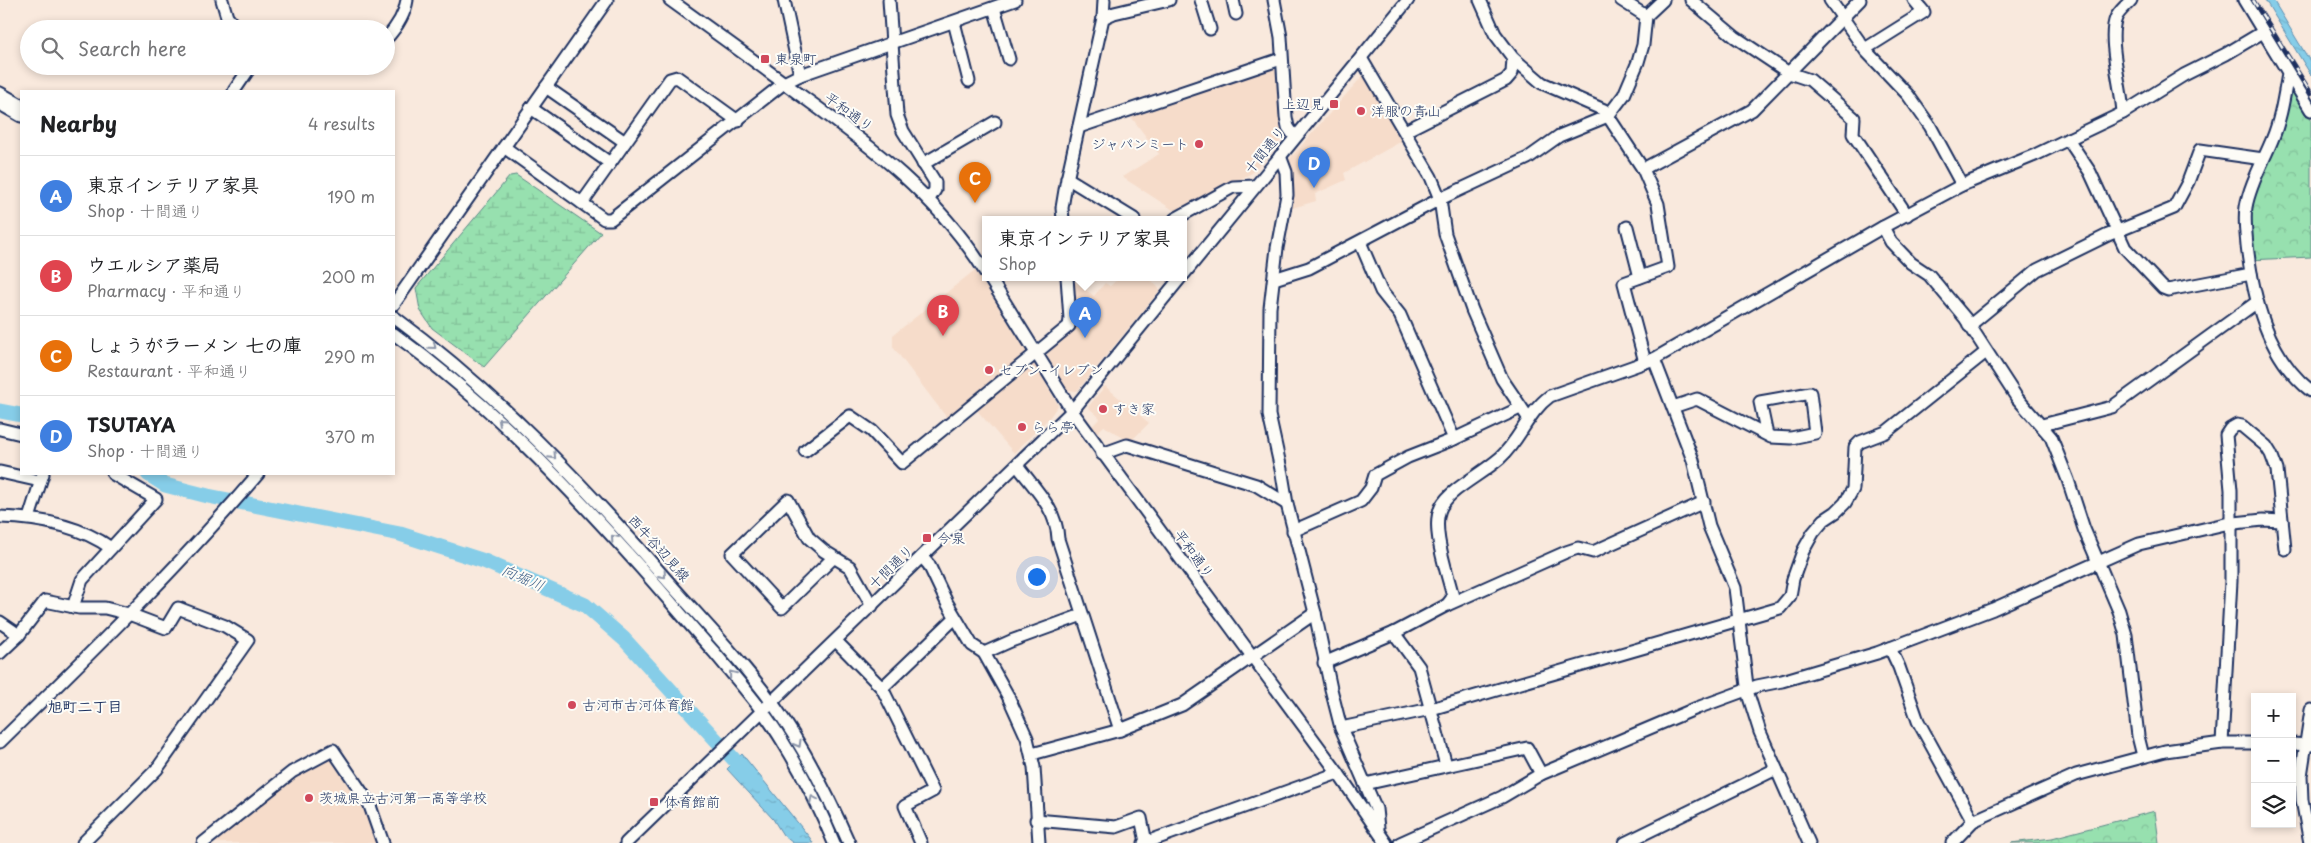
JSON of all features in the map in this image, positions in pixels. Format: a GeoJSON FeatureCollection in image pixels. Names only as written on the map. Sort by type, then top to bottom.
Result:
{"type":"FeatureCollection","features":[{"type":"Feature","properties":{"kind":"street"},"geometry":{"type":"LineString","coordinates":[[222,0],[229,20]]}},
{"type":"Feature","properties":{"kind":"street"},"geometry":{"type":"LineString","coordinates":[[395,27],[406,8],[407,0]]}},
{"type":"Feature","properties":{"kind":"street"},"geometry":{"type":"LineString","coordinates":[[395,303],[607,0]]}},
{"type":"Feature","properties":{"kind":"street","name":"平和通り"},"geometry":{"type":"LineString","coordinates":[[670,0],[876,150],[929,199],[958,233],[982,267]]}},
{"type":"Feature","properties":{"kind":"street"},"geometry":{"type":"LineString","coordinates":[[784,0],[800,75]]}},
{"type":"Feature","properties":{"kind":"street"},"geometry":{"type":"LineString","coordinates":[[889,0],[899,124],[935,182],[935,190],[929,199]]}},
{"type":"Feature","properties":{"kind":"street"},"geometry":{"type":"LineString","coordinates":[[504,147],[604,219],[611,219],[784,83],[800,75],[1015,0]]}},
{"type":"Feature","properties":{"kind":"street"},"geometry":{"type":"LineString","coordinates":[[1063,216],[1062,208],[1067,178],[1103,18],[1104,0]]}},
{"type":"Feature","properties":{"kind":"street"},"geometry":{"type":"LineString","coordinates":[[1103,18],[1114,13],[1169,0]]}},
{"type":"Feature","properties":{"kind":"street"},"geometry":{"type":"LineString","coordinates":[[1202,0],[1210,29]]}},
{"type":"Feature","properties":{"kind":"street"},"geometry":{"type":"LineString","coordinates":[[1233,0],[1236,14]]}},
{"type":"Feature","properties":{"kind":"street"},"geometry":{"type":"LineString","coordinates":[[1274,0],[1281,37],[1286,117],[1288,127],[1296,137]]}},
{"type":"Feature","properties":{"kind":"street","name":"十間通り"},"geometry":{"type":"LineString","coordinates":[[1187,270],[1408,0]]}},
{"type":"Feature","properties":{"kind":"street"},"geometry":{"type":"LineString","coordinates":[[1480,0],[1496,34],[1513,58],[1542,83],[1604,110],[1643,170],[1658,204],[1668,267],[1624,283],[1649,361],[1672,407],[1693,460],[1709,526],[1735,588],[1747,690],[1760,732],[1810,843]]}},
{"type":"Feature","properties":{"kind":"street"},"geometry":{"type":"LineString","coordinates":[[1621,0],[1646,16]]}},
{"type":"Feature","properties":{"kind":"street"},"geometry":{"type":"LineString","coordinates":[[1274,279],[1309,268],[1440,199],[1528,158],[1559,136],[1608,116],[1624,95],[1638,62],[1643,45],[1646,16],[1663,0]]}},
{"type":"Feature","properties":{"kind":"street"},"geometry":{"type":"LineString","coordinates":[[1690,0],[1735,37],[1789,73],[1810,80],[1854,118],[1853,134],[1907,215]]}},
{"type":"Feature","properties":{"kind":"street"},"geometry":{"type":"LineString","coordinates":[[1830,0],[1842,20],[1865,49],[1908,95],[1930,126],[1962,185]]}},
{"type":"Feature","properties":{"kind":"street"},"geometry":{"type":"LineString","coordinates":[[1643,170],[1752,110],[1860,0]]}},
{"type":"Feature","properties":{"kind":"street"},"geometry":{"type":"LineString","coordinates":[[1865,49],[1924,12],[1914,0]]}},
{"type":"Feature","properties":{"kind":"street"},"geometry":{"type":"LineString","coordinates":[[2123,112],[2113,43],[2114,28],[2116,17],[2131,0]]}},
{"type":"Feature","properties":{"kind":"street"},"geometry":{"type":"LineString","coordinates":[[2244,0],[2311,110]]}},
{"type":"Feature","properties":{"kind":"street"},"geometry":{"type":"LineString","coordinates":[[994,8],[1009,59]]}},
{"type":"Feature","properties":{"kind":"street"},"geometry":{"type":"LineString","coordinates":[[954,22],[969,81]]}},
{"type":"Feature","properties":{"kind":"street"},"geometry":{"type":"LineString","coordinates":[[1447,605],[1454,597],[1438,534],[1438,516],[1441,506],[1455,492],[1500,458],[1518,437],[1537,407],[1550,396],[1649,361],[1883,227],[1962,185],[2036,155],[2123,112],[2184,75],[2264,32]]}},
{"type":"Feature","properties":{"kind":"street"},"geometry":{"type":"LineString","coordinates":[[1361,58],[1405,131],[1440,199],[1445,234],[1490,355],[1520,408],[1529,419]]}},
{"type":"Feature","properties":{"kind":"street"},"geometry":{"type":"LineString","coordinates":[[1405,131],[1506,80],[1512,73],[1513,58]]}},
{"type":"Feature","properties":{"kind":"street"},"geometry":{"type":"LineString","coordinates":[[1079,128],[1281,59]]}},
{"type":"Feature","properties":{"kind":"street"},"geometry":{"type":"LineString","coordinates":[[2288,74],[2278,123],[2246,207],[2246,229],[2251,274],[2257,302],[2276,350],[2311,391]]}},
{"type":"Feature","properties":{"kind":"street"},"geometry":{"type":"LineString","coordinates":[[235,90],[245,75]]}},
{"type":"Feature","properties":{"kind":"street"},"geometry":{"type":"LineString","coordinates":[[582,203],[670,79],[677,76],[738,121]]}},
{"type":"Feature","properties":{"kind":"street"},"geometry":{"type":"LineString","coordinates":[[546,87],[624,142]]}},
{"type":"Feature","properties":{"kind":"street"},"geometry":{"type":"LineString","coordinates":[[0,93],[20,104]]}},
{"type":"Feature","properties":{"kind":"street"},"geometry":{"type":"LineString","coordinates":[[0,104],[20,115]]}},
{"type":"Feature","properties":{"kind":"street"},"geometry":{"type":"LineString","coordinates":[[531,108],[610,163]]}},
{"type":"Feature","properties":{"kind":"street"},"geometry":{"type":"LineString","coordinates":[[923,164],[995,122]]}},
{"type":"Feature","properties":{"kind":"street"},"geometry":{"type":"LineString","coordinates":[[2068,139],[2090,172],[2125,248],[2163,288],[2168,290],[2251,274]]}},
{"type":"Feature","properties":{"kind":"street"},"geometry":{"type":"LineString","coordinates":[[1970,326],[2037,270],[2117,231],[2174,208],[2188,182],[2200,150],[2263,159]]}},
{"type":"Feature","properties":{"kind":"street"},"geometry":{"type":"LineString","coordinates":[[1280,156],[1286,172],[1287,195],[1277,248],[1270,308],[1269,414],[1293,531],[1315,613],[1324,663],[1342,728],[1376,810],[1378,829]]}},
{"type":"Feature","properties":{"kind":"street"},"geometry":{"type":"LineString","coordinates":[[1067,178],[1129,216]]}},
{"type":"Feature","properties":{"kind":"street"},"geometry":{"type":"LineString","coordinates":[[1180,216],[1233,187],[1255,186]]}},
{"type":"Feature","properties":{"kind":"street"},"geometry":{"type":"LineString","coordinates":[[1627,227],[1640,277]]}},
{"type":"Feature","properties":{"kind":"street"},"geometry":{"type":"LineString","coordinates":[[1883,227],[1891,242],[1912,263],[1929,275],[1970,326],[2017,398],[2051,437],[2060,457],[2084,530],[2119,611],[2126,635],[2138,736],[2143,756]]}},
{"type":"Feature","properties":{"kind":"street"},"geometry":{"type":"LineString","coordinates":[[1360,242],[1381,291],[1400,315],[1454,439]]}},
{"type":"Feature","properties":{"kind":"street","name":"平和通り"},"geometry":{"type":"LineString","coordinates":[[991,281],[1072,412],[1338,773],[1386,843]]}},
{"type":"Feature","properties":{"kind":"street"},"geometry":{"type":"LineString","coordinates":[[805,451],[850,416],[872,431],[902,463],[1069,326],[1067,281]]}},
{"type":"Feature","properties":{"kind":"street","name":"十間通り"},"geometry":{"type":"LineString","coordinates":[[626,843],[1072,412],[1178,281]]}},
{"type":"Feature","properties":{"kind":"street"},"geometry":{"type":"LineString","coordinates":[[2042,425],[2112,407],[2257,302]]}},
{"type":"Feature","properties":{"kind":"street","name":"西牛谷辺見線"},"geometry":{"type":"LineString","coordinates":[[395,318],[462,370],[518,420],[625,532],[772,703],[810,764],[849,843]]}},
{"type":"Feature","properties":{"kind":"street","name":"西牛谷辺見線"},"geometry":{"type":"LineString","coordinates":[[395,335],[452,378],[552,470],[658,588],[763,712],[783,742],[813,798],[834,843]]}},
{"type":"Feature","properties":{"kind":"street"},"geometry":{"type":"LineString","coordinates":[[1342,728],[1431,709],[1780,608],[1790,596],[1793,579],[1813,533],[1824,520],[1845,503],[1853,489],[1855,447],[1860,442],[1886,432],[1986,352]]}},
{"type":"Feature","properties":{"kind":"street"},"geometry":{"type":"LineString","coordinates":[[1672,407],[1697,399],[1767,435],[1791,438],[1815,432],[1810,394],[1760,402],[1767,435]]}},
{"type":"Feature","properties":{"kind":"street"},"geometry":{"type":"LineString","coordinates":[[1293,531],[1361,501],[1371,488],[1375,476],[1408,457],[1454,439],[1520,408]]}},
{"type":"Feature","properties":{"kind":"street"},"geometry":{"type":"LineString","coordinates":[[2222,743],[2231,581],[2231,490],[2226,435],[2230,429],[2237,425],[2242,426],[2259,440],[2271,454],[2277,470],[2285,550]]}},
{"type":"Feature","properties":{"kind":"street"},"geometry":{"type":"LineString","coordinates":[[0,429],[20,434]]}},
{"type":"Feature","properties":{"kind":"street"},"geometry":{"type":"LineString","coordinates":[[1102,454],[1127,445],[1256,485],[1287,504]]}},
{"type":"Feature","properties":{"kind":"street"},"geometry":{"type":"LineString","coordinates":[[1017,465],[1053,516],[1057,527],[1058,539],[1120,730]]}},
{"type":"Feature","properties":{"kind":"street"},"geometry":{"type":"LineString","coordinates":[[0,472],[20,475]]}},
{"type":"Feature","properties":{"kind":"street"},"geometry":{"type":"LineString","coordinates":[[20,475],[41,478],[29,518]]}},
{"type":"Feature","properties":{"kind":"street"},"geometry":{"type":"LineString","coordinates":[[73,606],[82,580],[156,499],[115,475]]}},
{"type":"Feature","properties":{"kind":"street"},"geometry":{"type":"LineString","coordinates":[[0,742],[129,614],[227,510],[257,475]]}},
{"type":"Feature","properties":{"kind":"street"},"geometry":{"type":"LineString","coordinates":[[833,558],[782,608],[732,554],[788,500],[809,538],[833,558],[850,567],[872,606]]}},
{"type":"Feature","properties":{"kind":"street"},"geometry":{"type":"LineString","coordinates":[[1324,663],[1394,633],[1447,605],[1566,552],[1578,548],[1593,552],[1704,502]]}},
{"type":"Feature","properties":{"kind":"street"},"geometry":{"type":"LineString","coordinates":[[0,517],[29,518],[60,524],[111,548]]}},
{"type":"Feature","properties":{"kind":"street"},"geometry":{"type":"LineString","coordinates":[[1400,843],[1502,796],[1541,774],[1697,708],[1747,690],[1890,648],[1993,609],[2139,544],[2230,524],[2263,520],[2282,521]]}},
{"type":"Feature","properties":{"kind":"street"},"geometry":{"type":"LineString","coordinates":[[922,557],[929,565],[955,618],[972,645],[984,653],[1023,727],[1032,754],[1036,781],[1036,820],[1039,843]]}},
{"type":"Feature","properties":{"kind":"street"},"geometry":{"type":"LineString","coordinates":[[0,654],[20,635],[45,601],[51,600],[73,606],[105,608],[129,614],[166,628],[178,608],[225,626],[248,640],[157,769],[83,843]]}},
{"type":"Feature","properties":{"kind":"street"},"geometry":{"type":"LineString","coordinates":[[1032,754],[1120,730],[1182,705],[1315,613]]}},
{"type":"Feature","properties":{"kind":"street"},"geometry":{"type":"LineString","coordinates":[[984,653],[1082,615]]}},
{"type":"Feature","properties":{"kind":"street"},"geometry":{"type":"LineString","coordinates":[[882,688],[955,618]]}},
{"type":"Feature","properties":{"kind":"street"},"geometry":{"type":"LineString","coordinates":[[0,622],[20,635]]}},
{"type":"Feature","properties":{"kind":"street"},"geometry":{"type":"LineString","coordinates":[[1394,633],[1419,667],[1446,765]]}},
{"type":"Feature","properties":{"kind":"street"},"geometry":{"type":"LineString","coordinates":[[836,640],[882,688],[933,791],[905,806],[921,843]]}},
{"type":"Feature","properties":{"kind":"street"},"geometry":{"type":"LineString","coordinates":[[1890,648],[1899,667],[1918,721],[1973,820]]}},
{"type":"Feature","properties":{"kind":"street"},"geometry":{"type":"LineString","coordinates":[[2310,843],[2302,800],[2301,776],[2308,745],[2311,710]]}},
{"type":"Feature","properties":{"kind":"street"},"geometry":{"type":"LineString","coordinates":[[1952,843],[1973,820],[2058,781],[2143,756],[2222,743],[2251,743]]}},
{"type":"Feature","properties":{"kind":"street"},"geometry":{"type":"LineString","coordinates":[[1365,784],[1527,748],[1541,774]]}},
{"type":"Feature","properties":{"kind":"street"},"geometry":{"type":"LineString","coordinates":[[202,843],[292,772],[333,750],[369,803],[383,843]]}},
{"type":"Feature","properties":{"kind":"street"},"geometry":{"type":"LineString","coordinates":[[1625,843],[1776,769]]}},
{"type":"Feature","properties":{"kind":"street"},"geometry":{"type":"LineString","coordinates":[[1036,820],[1116,827],[1141,818],[1149,842],[1338,773]]}},
{"type":"Feature","properties":{"kind":"shaded area"},"geometry":{"type":"Polygon","coordinates":[[[1276,66],[1280,128],[1285,136],[1252,173],[1178,213],[1122,177],[1159,154],[1129,114],[1276,66]]]}},
{"type":"Feature","properties":{"kind":"shaded area"},"geometry":{"type":"Polygon","coordinates":[[[1365,73],[1404,140],[1344,173],[1346,180],[1315,194],[1316,201],[1289,209],[1287,162],[1365,73]]]}},
{"type":"Feature","properties":{"kind":"shaded area"},"geometry":{"type":"Polygon","coordinates":[[[975,270],[1028,352],[950,422],[893,347],[893,335],[975,270]]]}},
{"type":"Feature","properties":{"kind":"shaded area"},"geometry":{"type":"Polygon","coordinates":[[[1072,281],[1094,296],[1105,283],[1110,286],[1116,281],[1152,281],[1160,290],[1077,391],[1067,390],[1046,355],[1071,329],[1076,314],[1072,281]]]}},
{"type":"Feature","properties":{"kind":"shaded area"},"geometry":{"type":"Polygon","coordinates":[[[1033,361],[1058,405],[1050,417],[1014,453],[975,408],[1033,361]]]}},
{"type":"Feature","properties":{"kind":"shaded area"},"geometry":{"type":"Polygon","coordinates":[[[1105,386],[1149,423],[1130,442],[1104,426],[1094,435],[1090,428],[1100,418],[1088,407],[1105,386]]]}},
{"type":"Feature","properties":{"kind":"shaded area","name":"茨城県立古河第一高等学校"},"geometry":{"type":"Polygon","coordinates":[[[330,758],[366,814],[376,843],[205,843],[300,772],[330,758]]]}},
{"type":"Feature","properties":{"kind":"green space"},"geometry":{"type":"Polygon","coordinates":[[[2288,74],[2311,110],[2311,257],[2249,260],[2252,191],[2288,74]]]}},
{"type":"Feature","properties":{"kind":"green space"},"geometry":{"type":"Polygon","coordinates":[[[516,175],[601,233],[484,367],[432,328],[420,310],[416,288],[510,176],[516,175]]]}},
{"type":"Feature","properties":{"kind":"green space"},"geometry":{"type":"Polygon","coordinates":[[[2155,811],[2159,843],[2011,843],[2052,838],[2155,811]]]}},
{"type":"Feature","properties":{"kind":"water"},"geometry":{"type":"Polygon","coordinates":[[[2265,0],[2273,0],[2311,63],[2311,75],[2265,0]]]}},
{"type":"Feature","properties":{"kind":"water"},"geometry":{"type":"Polygon","coordinates":[[[742,754],[813,843],[793,843],[783,835],[773,819],[727,769],[742,754]]]}},
{"type":"Feature","properties":{"kind":"waterway","name":"向堀川"},"geometry":{"type":"LineString","coordinates":[[0,411],[20,415]]}},
{"type":"Feature","properties":{"kind":"waterway","name":"向堀川"},"geometry":{"type":"LineString","coordinates":[[150,475],[165,485],[208,496],[400,534],[484,561],[585,605],[624,639],[749,776]]}},
{"type":"Feature","properties":{"kind":"railway"},"geometry":{"type":"LineString","coordinates":[[2253,0],[2311,93]]}},
{"type":"Feature","properties":{"kind":"place","name":"東泉町"},"geometry":{"type":"Point","coordinates":[765,59]}},
{"type":"Feature","properties":{"kind":"place","name":"上辺見"},"geometry":{"type":"Point","coordinates":[1334,104]}},
{"type":"Feature","properties":{"kind":"place","name":"洋服の青山"},"geometry":{"type":"Point","coordinates":[1361,111]}},
{"type":"Feature","properties":{"kind":"place","name":"ジャパンミート"},"geometry":{"type":"Point","coordinates":[1199,144]}},
{"type":"Feature","properties":{"kind":"place","name":"TSUTAYA"},"geometry":{"type":"Point","coordinates":[1314,188]}},
{"type":"Feature","properties":{"kind":"place","name":"しょうがラーメン 七の庫"},"geometry":{"type":"Point","coordinates":[975,203]}},
{"type":"Feature","properties":{"kind":"place","name":"ウエルシア薬局"},"geometry":{"type":"Point","coordinates":[943,336]}},
{"type":"Feature","properties":{"kind":"place","name":"東京インテリア家具"},"geometry":{"type":"Point","coordinates":[1085,338]}},
{"type":"Feature","properties":{"kind":"place","name":"セブン-イレブン"},"geometry":{"type":"Point","coordinates":[989,370]}},
{"type":"Feature","properties":{"kind":"place","name":"すき家"},"geometry":{"type":"Point","coordinates":[1103,409]}},
{"type":"Feature","properties":{"kind":"place","name":"らら亭"},"geometry":{"type":"Point","coordinates":[1022,427]}},
{"type":"Feature","properties":{"kind":"place","name":"今泉"},"geometry":{"type":"Point","coordinates":[927,538]}},
{"type":"Feature","properties":{"kind":"place","name":"古河市古河体育館"},"geometry":{"type":"Point","coordinates":[572,705]}},
{"type":"Feature","properties":{"kind":"place","name":"茨城県立古河第一高等学校"},"geometry":{"type":"Point","coordinates":[309,798]}},
{"type":"Feature","properties":{"kind":"place","name":"体育館前"},"geometry":{"type":"Point","coordinates":[654,802]}},
{"type":"Feature","properties":{"kind":"district","name":"旭町二丁目"},"geometry":{"type":"Point","coordinates":[85,707]}}]}
